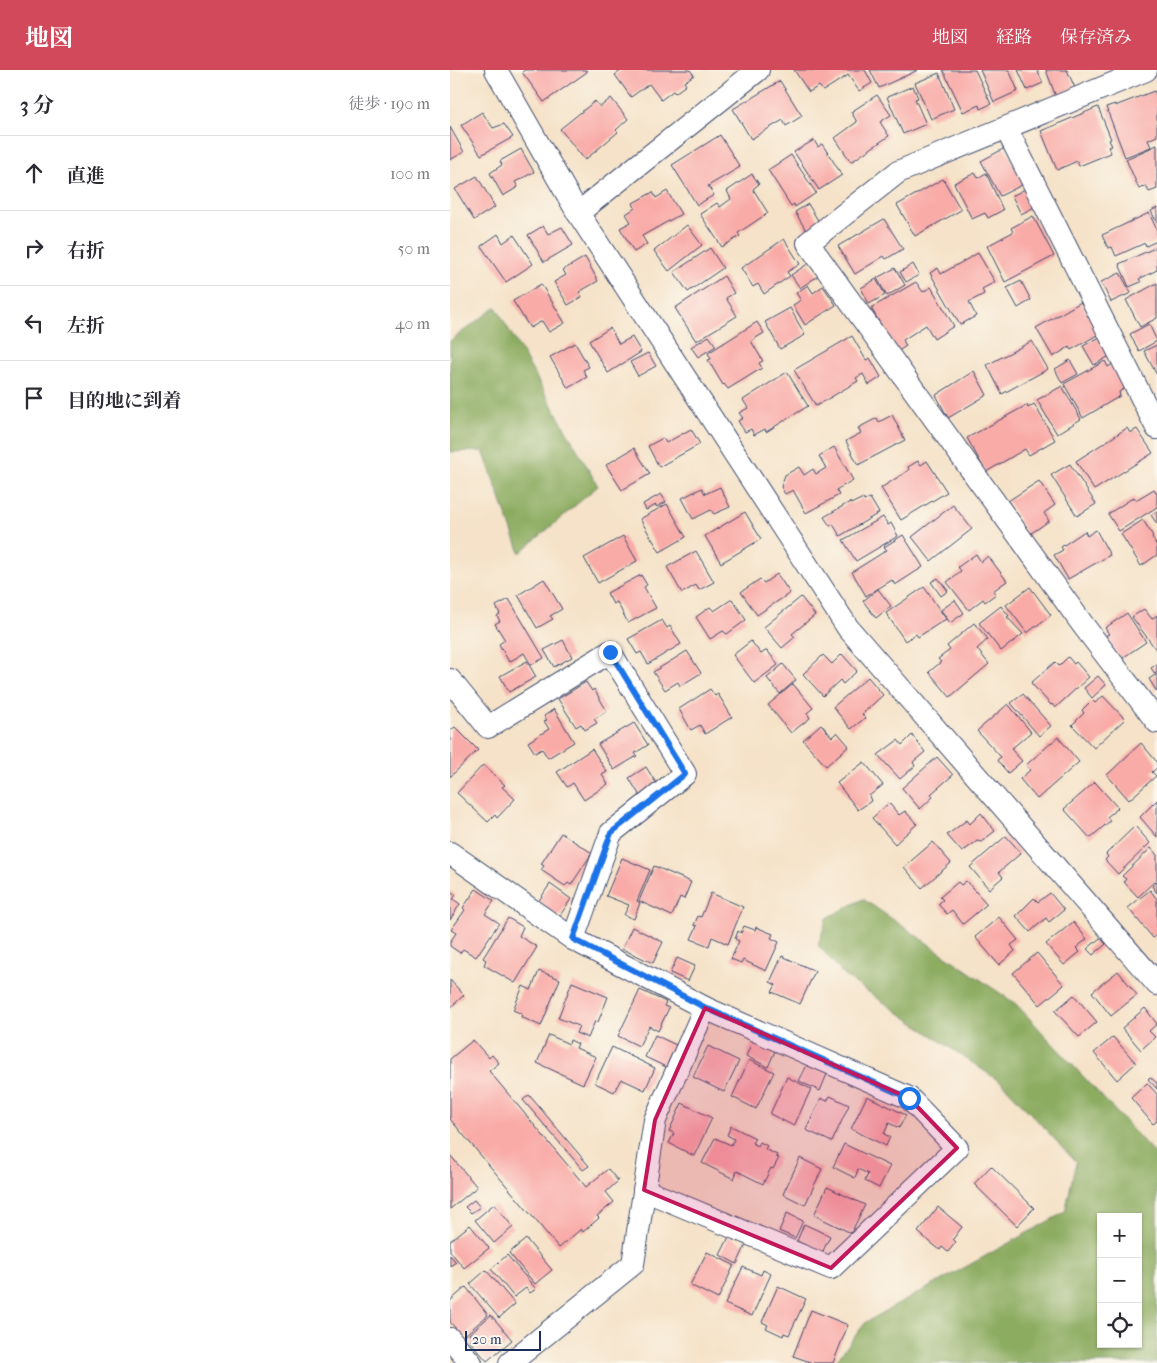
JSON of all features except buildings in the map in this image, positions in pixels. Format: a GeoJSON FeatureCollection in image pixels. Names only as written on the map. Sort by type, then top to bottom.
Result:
{"type":"FeatureCollection","features":[{"type":"Feature","properties":{"kind":"street"},"geometry":{"type":"LineString","coordinates":[[496,70],[578,213],[848,628],[1157,984]]}},
{"type":"Feature","properties":{"kind":"street"},"geometry":{"type":"LineString","coordinates":[[578,213],[758,70]]}},
{"type":"Feature","properties":{"kind":"street"},"geometry":{"type":"LineString","coordinates":[[1146,70],[898,172],[808,243],[1082,625],[1157,722]]}},
{"type":"Feature","properties":{"kind":"street"},"geometry":{"type":"LineString","coordinates":[[1006,128],[1157,428]]}},
{"type":"Feature","properties":{"kind":"street"},"geometry":{"type":"LineString","coordinates":[[450,680],[488,727],[610,652],[685,774],[611,833],[573,939]]}},
{"type":"Feature","properties":{"kind":"street"},"geometry":{"type":"LineString","coordinates":[[450,854],[573,939],[706,1008],[909,1098],[957,1148],[831,1268],[644,1190]]}},
{"type":"Feature","properties":{"kind":"street"},"geometry":{"type":"LineString","coordinates":[[510,1363],[633,1264],[655,1120],[706,1008]]}},
{"type":"Feature","properties":{"kind":"street"},"geometry":{"type":"LineString","coordinates":[[450,1339],[471,1363]]}},
{"type":"Feature","properties":{"kind":"highlighted area"},"geometry":{"type":"Polygon","coordinates":[[[705,1008],[909,1098],[957,1148],[831,1268],[644,1190],[655,1120],[705,1008]]]}},
{"type":"Feature","properties":{"kind":"green space"},"geometry":{"type":"Polygon","coordinates":[[[496,307],[598,486],[520,553],[483,451],[450,452],[450,341],[496,307]]]}},
{"type":"Feature","properties":{"kind":"green space"},"geometry":{"type":"Polygon","coordinates":[[[863,899],[1016,1004],[1157,1156],[1157,1363],[834,1363],[866,1322],[1065,1212],[1076,1162],[1002,1083],[845,976],[818,945],[827,918],[863,899]]]}},
{"type":"Feature","properties":{"kind":"route"},"geometry":{"type":"LineString","coordinates":[[610,652],[685,774],[611,833],[573,939],[706,1008],[909,1098]]}}]}
